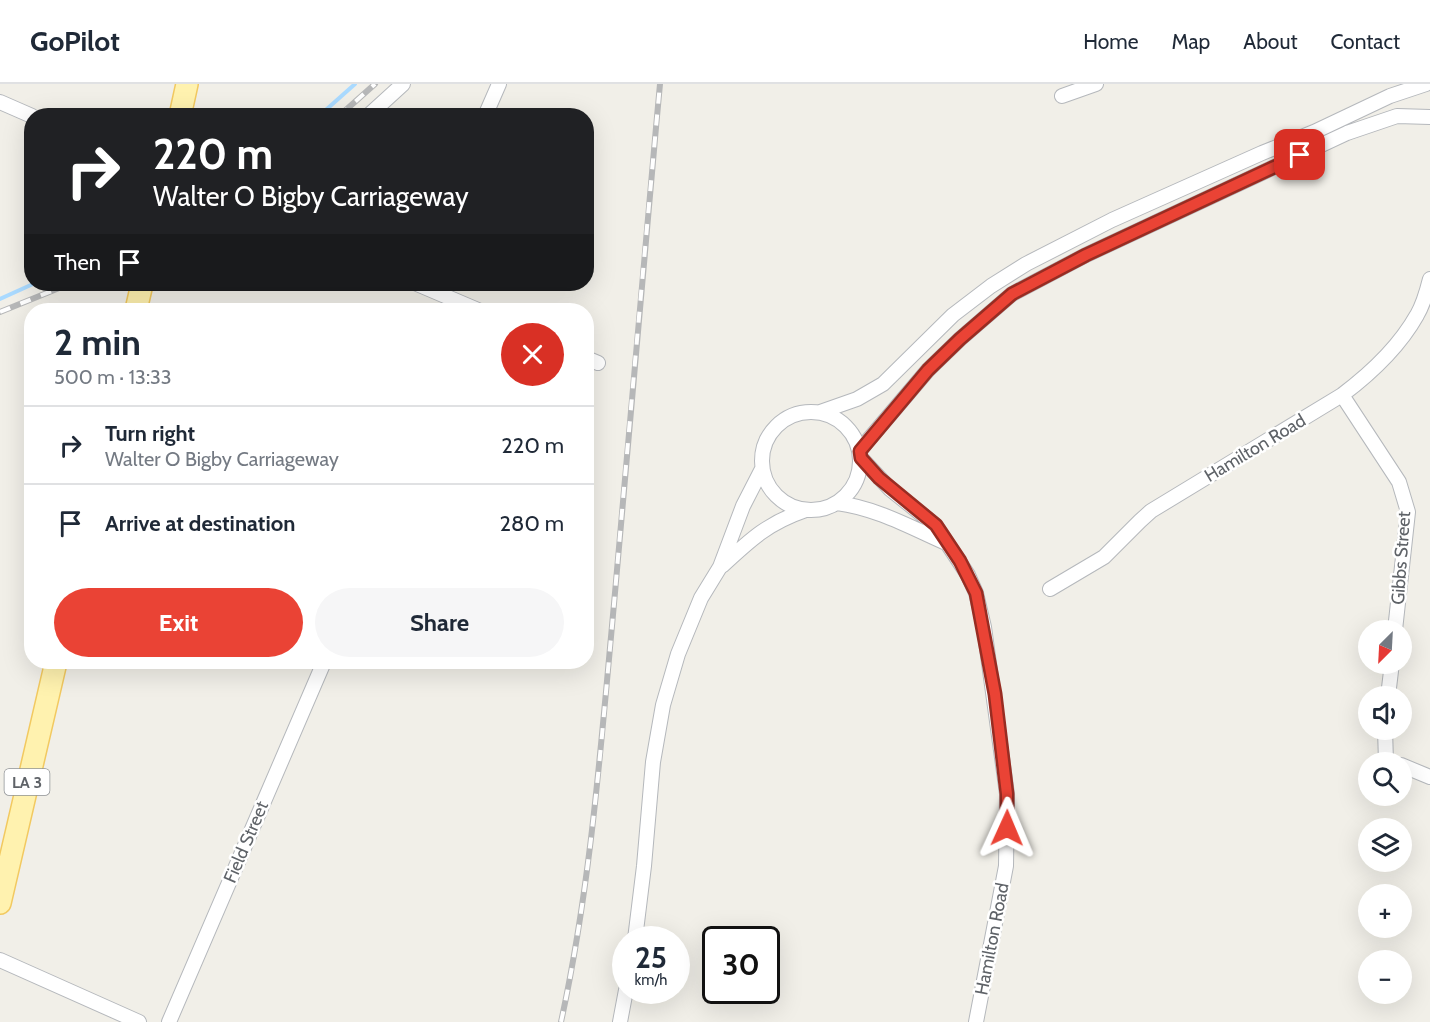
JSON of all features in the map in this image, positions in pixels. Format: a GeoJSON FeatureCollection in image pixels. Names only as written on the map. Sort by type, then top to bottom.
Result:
{"type":"FeatureCollection","features":[{"type":"Feature","properties":{"kind":"main road"},"geometry":{"type":"LineString","coordinates":[[182,108],[187,84]]}},
{"type":"Feature","properties":{"kind":"main road","name":"LA 3"},"geometry":{"type":"LineString","coordinates":[[0,903],[54,669]]}},
{"type":"Feature","properties":{"kind":"street"},"geometry":{"type":"LineString","coordinates":[[377,108],[403,84]]}},
{"type":"Feature","properties":{"kind":"street"},"geometry":{"type":"LineString","coordinates":[[488,108],[499,84]]}},
{"type":"Feature","properties":{"kind":"street"},"geometry":{"type":"LineString","coordinates":[[1062,96],[1096,84]]}},
{"type":"Feature","properties":{"kind":"street"},"geometry":{"type":"LineString","coordinates":[[820,412],[870,393],[898,370],[953,315],[991,286],[1055,248],[1390,96],[1426,84]]}},
{"type":"Feature","properties":{"kind":"street"},"geometry":{"type":"LineString","coordinates":[[0,102],[24,112]]}},
{"type":"Feature","properties":{"kind":"street"},"geometry":{"type":"LineString","coordinates":[[860,455],[928,370],[1012,294],[1086,255],[1347,133],[1397,116],[1430,117]]}},
{"type":"Feature","properties":{"kind":"street","name":"Hamilton Road"},"geometry":{"type":"LineString","coordinates":[[1050,589],[1104,557],[1151,512],[1342,395],[1393,347],[1417,315],[1430,279]]}},
{"type":"Feature","properties":{"kind":"street"},"geometry":{"type":"LineString","coordinates":[[433,291],[460,303]]}},
{"type":"Feature","properties":{"kind":"street","name":"Gibbs Street"},"geometry":{"type":"LineString","coordinates":[[1342,395],[1399,482],[1408,512],[1396,620]]}},
{"type":"Feature","properties":{"kind":"street"},"geometry":{"type":"LineString","coordinates":[[720,567],[766,527],[784,517],[806,510],[822,509],[837,503],[848,493],[856,480],[860,455],[855,438],[846,426],[834,417],[820,412],[804,412],[789,416],[776,425],[767,438],[762,453],[762,469],[767,484],[790,506],[806,510]]}},
{"type":"Feature","properties":{"kind":"street","name":"Hamilton Road"},"geometry":{"type":"LineString","coordinates":[[860,455],[890,489],[936,525],[960,561],[976,593],[995,694],[1007,794],[1006,866],[976,1022]]}},
{"type":"Feature","properties":{"kind":"street"},"geometry":{"type":"LineString","coordinates":[[636,926],[644,866],[653,762],[663,705],[678,654],[701,598],[720,567],[737,522],[762,469]]}},
{"type":"Feature","properties":{"kind":"street","name":"Hamilton Road"},"geometry":{"type":"LineString","coordinates":[[837,503],[852,505],[893,518],[946,543]]}},
{"type":"Feature","properties":{"kind":"street","name":"Field Street"},"geometry":{"type":"LineString","coordinates":[[169,1022],[321,669]]}},
{"type":"Feature","properties":{"kind":"street"},"geometry":{"type":"LineString","coordinates":[[1412,770],[1430,777]]}},
{"type":"Feature","properties":{"kind":"street"},"geometry":{"type":"LineString","coordinates":[[0,960],[139,1022]]}},
{"type":"Feature","properties":{"kind":"street"},"geometry":{"type":"LineString","coordinates":[[620,1022],[623,1004]]}},
{"type":"Feature","properties":{"kind":"waterway"},"geometry":{"type":"LineString","coordinates":[[328,108],[355,84]]}},
{"type":"Feature","properties":{"kind":"waterway"},"geometry":{"type":"LineString","coordinates":[[0,299],[24,288]]}},
{"type":"Feature","properties":{"kind":"railway"},"geometry":{"type":"LineString","coordinates":[[348,108],[375,84]]}},
{"type":"Feature","properties":{"kind":"railway"},"geometry":{"type":"LineString","coordinates":[[561,1022],[588,866],[614,604],[660,84]]}},
{"type":"Feature","properties":{"kind":"railway"},"geometry":{"type":"LineString","coordinates":[[0,312],[52,291]]}},
{"type":"Feature","properties":{"kind":"route"},"geometry":{"type":"LineString","coordinates":[[1007,828],[1007,794],[995,694],[976,593],[960,561],[936,525],[890,489],[861,458],[860,451],[928,370],[1012,294],[1086,255],[1300,155]]}}]}
